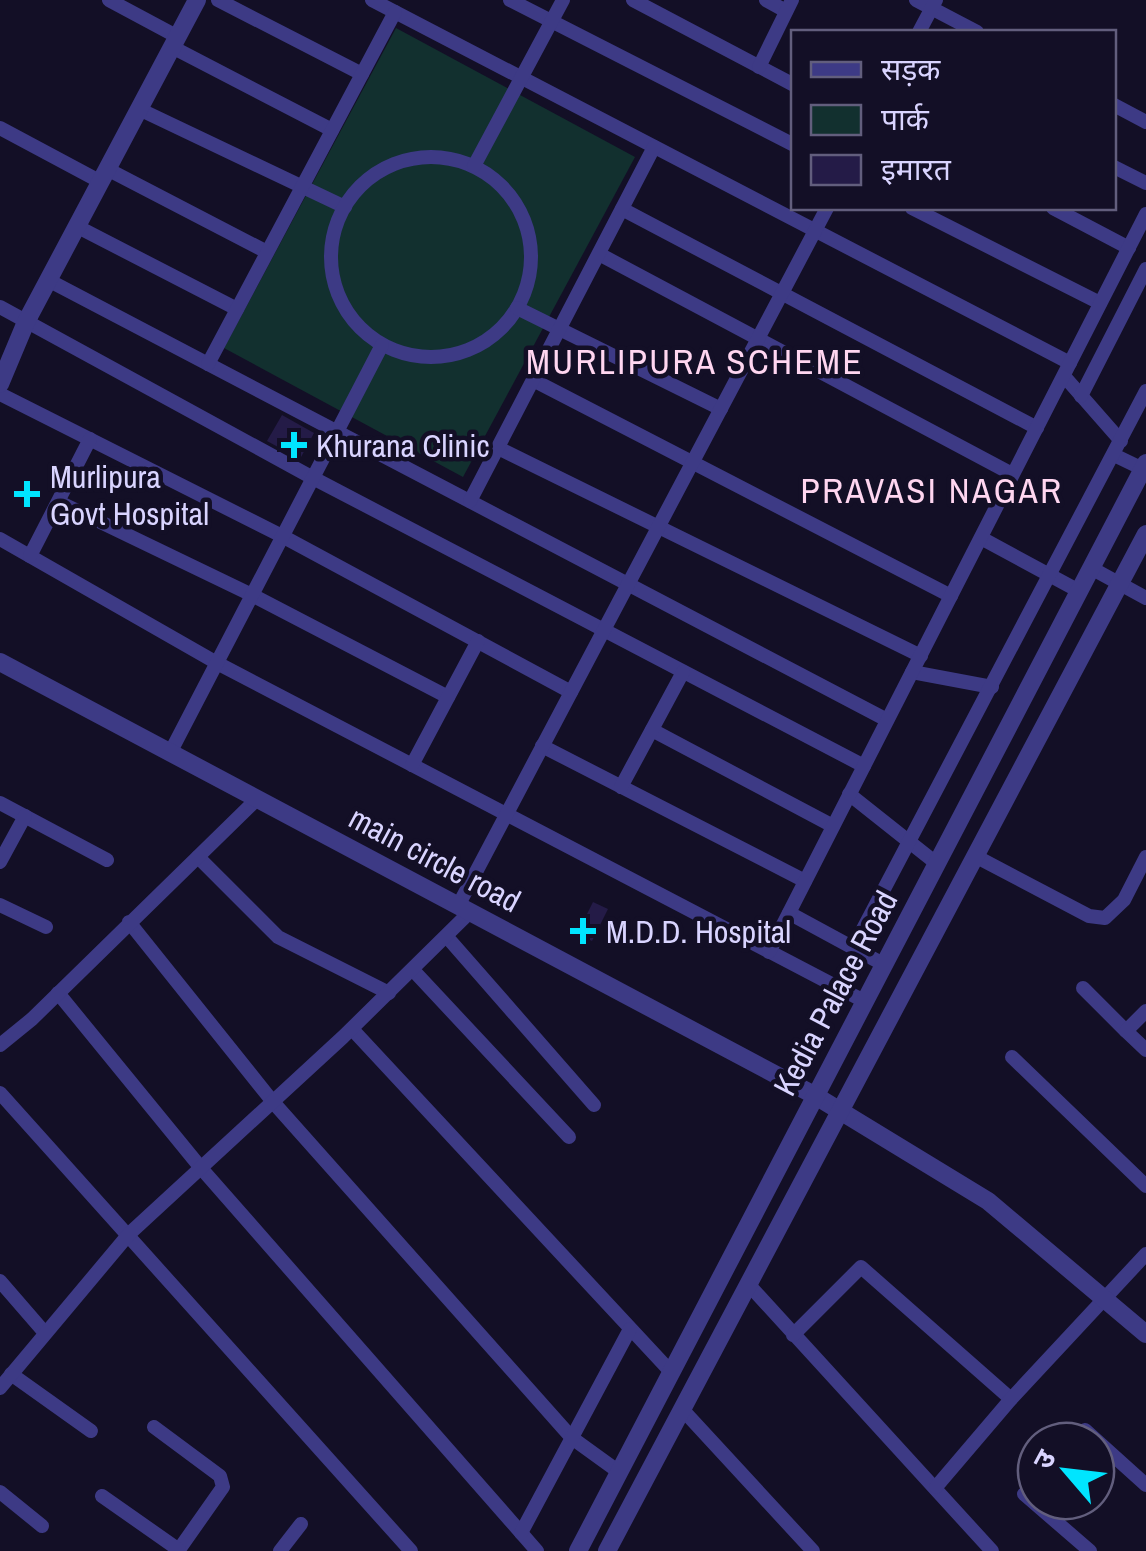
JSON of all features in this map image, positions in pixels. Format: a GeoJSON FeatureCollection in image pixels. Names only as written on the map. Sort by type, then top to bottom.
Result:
{"type":"FeatureCollection","features":[{"type":"Feature","properties":{"kind":"street"},"geometry":{"type":"LineString","coordinates":[[109,0],[175,42],[332,130]]}},
{"type":"Feature","properties":{"kind":"street"},"geometry":{"type":"LineString","coordinates":[[0,384],[26,322],[197,0]]}},
{"type":"Feature","properties":{"kind":"street"},"geometry":{"type":"LineString","coordinates":[[218,0],[362,74]]}},
{"type":"Feature","properties":{"kind":"street"},"geometry":{"type":"LineString","coordinates":[[372,0],[814,230],[1067,370],[1118,448],[1144,466]]}},
{"type":"Feature","properties":{"kind":"street"},"geometry":{"type":"LineString","coordinates":[[510,0],[791,143]]}},
{"type":"Feature","properties":{"kind":"street"},"geometry":{"type":"LineString","coordinates":[[474,166],[563,0]]}},
{"type":"Feature","properties":{"kind":"street"},"geometry":{"type":"LineString","coordinates":[[633,0],[791,83]]}},
{"type":"Feature","properties":{"kind":"street"},"geometry":{"type":"LineString","coordinates":[[759,67],[789,6],[766,0]]}},
{"type":"Feature","properties":{"kind":"street"},"geometry":{"type":"LineString","coordinates":[[916,0],[934,4],[974,30]]}},
{"type":"Feature","properties":{"kind":"street"},"geometry":{"type":"LineString","coordinates":[[920,30],[934,4]]}},
{"type":"Feature","properties":{"kind":"street"},"geometry":{"type":"LineString","coordinates":[[208,364],[394,12]]}},
{"type":"Feature","properties":{"kind":"street"},"geometry":{"type":"LineString","coordinates":[[1116,106],[1146,122]]}},
{"type":"Feature","properties":{"kind":"street"},"geometry":{"type":"LineString","coordinates":[[141,110],[345,207]]}},
{"type":"Feature","properties":{"kind":"street"},"geometry":{"type":"LineString","coordinates":[[2,134],[105,176],[267,252]]}},
{"type":"Feature","properties":{"kind":"street"},"geometry":{"type":"LineString","coordinates":[[470,501],[654,147]]}},
{"type":"Feature","properties":{"kind":"street"},"geometry":{"type":"LineString","coordinates":[[446,158],[474,166],[506,192],[526,227],[531,254],[528,282],[518,308],[502,328],[457,354],[431,358],[382,345],[348,314],[335,284],[332,250],[345,207],[359,188],[399,162],[446,158]]}},
{"type":"Feature","properties":{"kind":"street"},"geometry":{"type":"LineString","coordinates":[[1116,168],[1146,183]]}},
{"type":"Feature","properties":{"kind":"street"},"geometry":{"type":"LineString","coordinates":[[622,209],[1037,428]]}},
{"type":"Feature","properties":{"kind":"street"},"geometry":{"type":"LineString","coordinates":[[0,1388],[130,1234],[448,937],[506,814],[826,210]]}},
{"type":"Feature","properties":{"kind":"street"},"geometry":{"type":"LineString","coordinates":[[921,210],[1100,303]]}},
{"type":"Feature","properties":{"kind":"street"},"geometry":{"type":"LineString","coordinates":[[1057,210],[1129,248]]}},
{"type":"Feature","properties":{"kind":"street"},"geometry":{"type":"LineString","coordinates":[[769,952],[1146,214]]}},
{"type":"Feature","properties":{"kind":"street"},"geometry":{"type":"LineString","coordinates":[[78,226],[238,309]]}},
{"type":"Feature","properties":{"kind":"street"},"geometry":{"type":"LineString","coordinates":[[599,254],[1012,474]]}},
{"type":"Feature","properties":{"kind":"street"},"geometry":{"type":"LineString","coordinates":[[1081,396],[1146,268]]}},
{"type":"Feature","properties":{"kind":"street"},"geometry":{"type":"LineString","coordinates":[[48,280],[888,720]]}},
{"type":"Feature","properties":{"kind":"street"},"geometry":{"type":"LineString","coordinates":[[1130,300],[1146,305]]}},
{"type":"Feature","properties":{"kind":"street"},"geometry":{"type":"LineString","coordinates":[[0,308],[312,478],[864,766]]}},
{"type":"Feature","properties":{"kind":"street"},"geometry":{"type":"LineString","coordinates":[[518,308],[720,408]]}},
{"type":"Feature","properties":{"kind":"street"},"geometry":{"type":"LineString","coordinates":[[170,753],[382,345]]}},
{"type":"Feature","properties":{"kind":"street"},"geometry":{"type":"LineString","coordinates":[[533,380],[951,596]]}},
{"type":"Feature","properties":{"kind":"street"},"geometry":{"type":"LineString","coordinates":[[854,948],[1146,391]]}},
{"type":"Feature","properties":{"kind":"street"},"geometry":{"type":"LineString","coordinates":[[0,394],[282,536],[571,692]]}},
{"type":"Feature","properties":{"kind":"street"},"geometry":{"type":"LineString","coordinates":[[30,556],[61,503],[90,439]]}},
{"type":"Feature","properties":{"kind":"street"},"geometry":{"type":"LineString","coordinates":[[498,448],[921,656]]}},
{"type":"Feature","properties":{"kind":"street","name":"Kedia Palace Road"},"geometry":{"type":"LineString","coordinates":[[578,1551],[1144,466]]}},
{"type":"Feature","properties":{"kind":"street"},"geometry":{"type":"LineString","coordinates":[[61,503],[252,594],[448,697]]}},
{"type":"Feature","properties":{"kind":"street","name":"Kedia Palace Road"},"geometry":{"type":"LineString","coordinates":[[610,1550],[1146,534]]}},
{"type":"Feature","properties":{"kind":"street"},"geometry":{"type":"LineString","coordinates":[[981,538],[1079,591]]}},
{"type":"Feature","properties":{"kind":"street"},"geometry":{"type":"LineString","coordinates":[[0,540],[216,663],[864,1001]]}},
{"type":"Feature","properties":{"kind":"street"},"geometry":{"type":"LineString","coordinates":[[1091,568],[1146,598]]}},
{"type":"Feature","properties":{"kind":"street"},"geometry":{"type":"LineString","coordinates":[[412,765],[478,642]]}},
{"type":"Feature","properties":{"kind":"street","name":"main circle road"},"geometry":{"type":"LineString","coordinates":[[0,662],[814,1095],[988,1201],[1146,1334]]}},
{"type":"Feature","properties":{"kind":"street"},"geometry":{"type":"LineString","coordinates":[[622,786],[683,672]]}},
{"type":"Feature","properties":{"kind":"street"},"geometry":{"type":"LineString","coordinates":[[912,672],[992,687]]}},
{"type":"Feature","properties":{"kind":"street"},"geometry":{"type":"LineString","coordinates":[[652,730],[834,826]]}},
{"type":"Feature","properties":{"kind":"street"},"geometry":{"type":"LineString","coordinates":[[542,746],[805,882]]}},
{"type":"Feature","properties":{"kind":"street"},"geometry":{"type":"LineString","coordinates":[[850,794],[936,863]]}},
{"type":"Feature","properties":{"kind":"street"},"geometry":{"type":"LineString","coordinates":[[0,1044],[58,993],[257,799]]}},
{"type":"Feature","properties":{"kind":"street"},"geometry":{"type":"LineString","coordinates":[[0,802],[107,860]]}},
{"type":"Feature","properties":{"kind":"street"},"geometry":{"type":"LineString","coordinates":[[0,862],[25,816]]}},
{"type":"Feature","properties":{"kind":"street"},"geometry":{"type":"LineString","coordinates":[[976,856],[1090,916],[1105,918],[1124,900],[1146,857]]}},
{"type":"Feature","properties":{"kind":"street"},"geometry":{"type":"LineString","coordinates":[[198,858],[278,937],[389,994]]}},
{"type":"Feature","properties":{"kind":"street"},"geometry":{"type":"LineString","coordinates":[[0,905],[46,927]]}},
{"type":"Feature","properties":{"kind":"street"},"geometry":{"type":"LineString","coordinates":[[789,914],[884,964]]}},
{"type":"Feature","properties":{"kind":"street"},"geometry":{"type":"LineString","coordinates":[[130,922],[273,1102],[572,1438],[619,1472]]}},
{"type":"Feature","properties":{"kind":"street"},"geometry":{"type":"LineString","coordinates":[[448,937],[594,1105]]}},
{"type":"Feature","properties":{"kind":"street"},"geometry":{"type":"LineString","coordinates":[[413,970],[570,1137]]}},
{"type":"Feature","properties":{"kind":"street"},"geometry":{"type":"LineString","coordinates":[[1083,988],[1146,1050]]}},
{"type":"Feature","properties":{"kind":"street"},"geometry":{"type":"LineString","coordinates":[[58,993],[201,1168],[537,1551]]}},
{"type":"Feature","properties":{"kind":"street"},"geometry":{"type":"LineString","coordinates":[[1126,1031],[1146,1011]]}},
{"type":"Feature","properties":{"kind":"street"},"geometry":{"type":"LineString","coordinates":[[352,1029],[671,1372]]}},
{"type":"Feature","properties":{"kind":"street"},"geometry":{"type":"LineString","coordinates":[[1012,1056],[1146,1186]]}},
{"type":"Feature","properties":{"kind":"street"},"geometry":{"type":"LineString","coordinates":[[0,1093],[412,1551]]}},
{"type":"Feature","properties":{"kind":"street"},"geometry":{"type":"LineString","coordinates":[[936,1488],[1011,1398],[1146,1254]]}},
{"type":"Feature","properties":{"kind":"street"},"geometry":{"type":"LineString","coordinates":[[793,1335],[861,1267],[1011,1398]]}},
{"type":"Feature","properties":{"kind":"street"},"geometry":{"type":"LineString","coordinates":[[0,1281],[45,1333]]}},
{"type":"Feature","properties":{"kind":"street"},"geometry":{"type":"LineString","coordinates":[[748,1285],[992,1551]]}},
{"type":"Feature","properties":{"kind":"street"},"geometry":{"type":"LineString","coordinates":[[521,1533],[630,1328]]}},
{"type":"Feature","properties":{"kind":"street"},"geometry":{"type":"LineString","coordinates":[[11,1374],[91,1431]]}},
{"type":"Feature","properties":{"kind":"street"},"geometry":{"type":"LineString","coordinates":[[682,1409],[813,1551]]}},
{"type":"Feature","properties":{"kind":"street"},"geometry":{"type":"LineString","coordinates":[[102,1496],[179,1550],[223,1488],[220,1476],[154,1427]]}},
{"type":"Feature","properties":{"kind":"street"},"geometry":{"type":"LineString","coordinates":[[1116,1458],[1146,1486]]}},
{"type":"Feature","properties":{"kind":"street"},"geometry":{"type":"LineString","coordinates":[[0,1492],[42,1526]]}},
{"type":"Feature","properties":{"kind":"street"},"geometry":{"type":"LineString","coordinates":[[1055,1521],[1090,1551]]}},
{"type":"Feature","properties":{"kind":"street"},"geometry":{"type":"LineString","coordinates":[[280,1551],[301,1524]]}},
{"type":"Feature","properties":{"kind":"green space"},"geometry":{"type":"Polygon","coordinates":[[[396,28],[635,157],[463,477],[224,348],[396,28]]]}},
{"type":"Feature","properties":{"kind":"building"},"geometry":{"type":"Polygon","coordinates":[[[282,415],[314,433],[300,459],[267,441],[282,415]]]}},
{"type":"Feature","properties":{"kind":"building"},"geometry":{"type":"Polygon","coordinates":[[[593,902],[608,909],[592,941],[577,934],[593,902]]]}},
{"type":"Feature","properties":{"kind":"place","name":"Khurana Clinic"},"geometry":{"type":"Point","coordinates":[294,445]}},
{"type":"Feature","properties":{"kind":"place","name":"Murlipura Govt Hospital"},"geometry":{"type":"Point","coordinates":[27,494]}},
{"type":"Feature","properties":{"kind":"place","name":"M.D.D. Hospital"},"geometry":{"type":"Point","coordinates":[583,931]}},
{"type":"Feature","properties":{"kind":"district","name":"MURLIPURA SCHEME"},"geometry":{"type":"Point","coordinates":[695,361]}},
{"type":"Feature","properties":{"kind":"district","name":"PRAVASI NAGAR"},"geometry":{"type":"Point","coordinates":[932,490]}}]}
